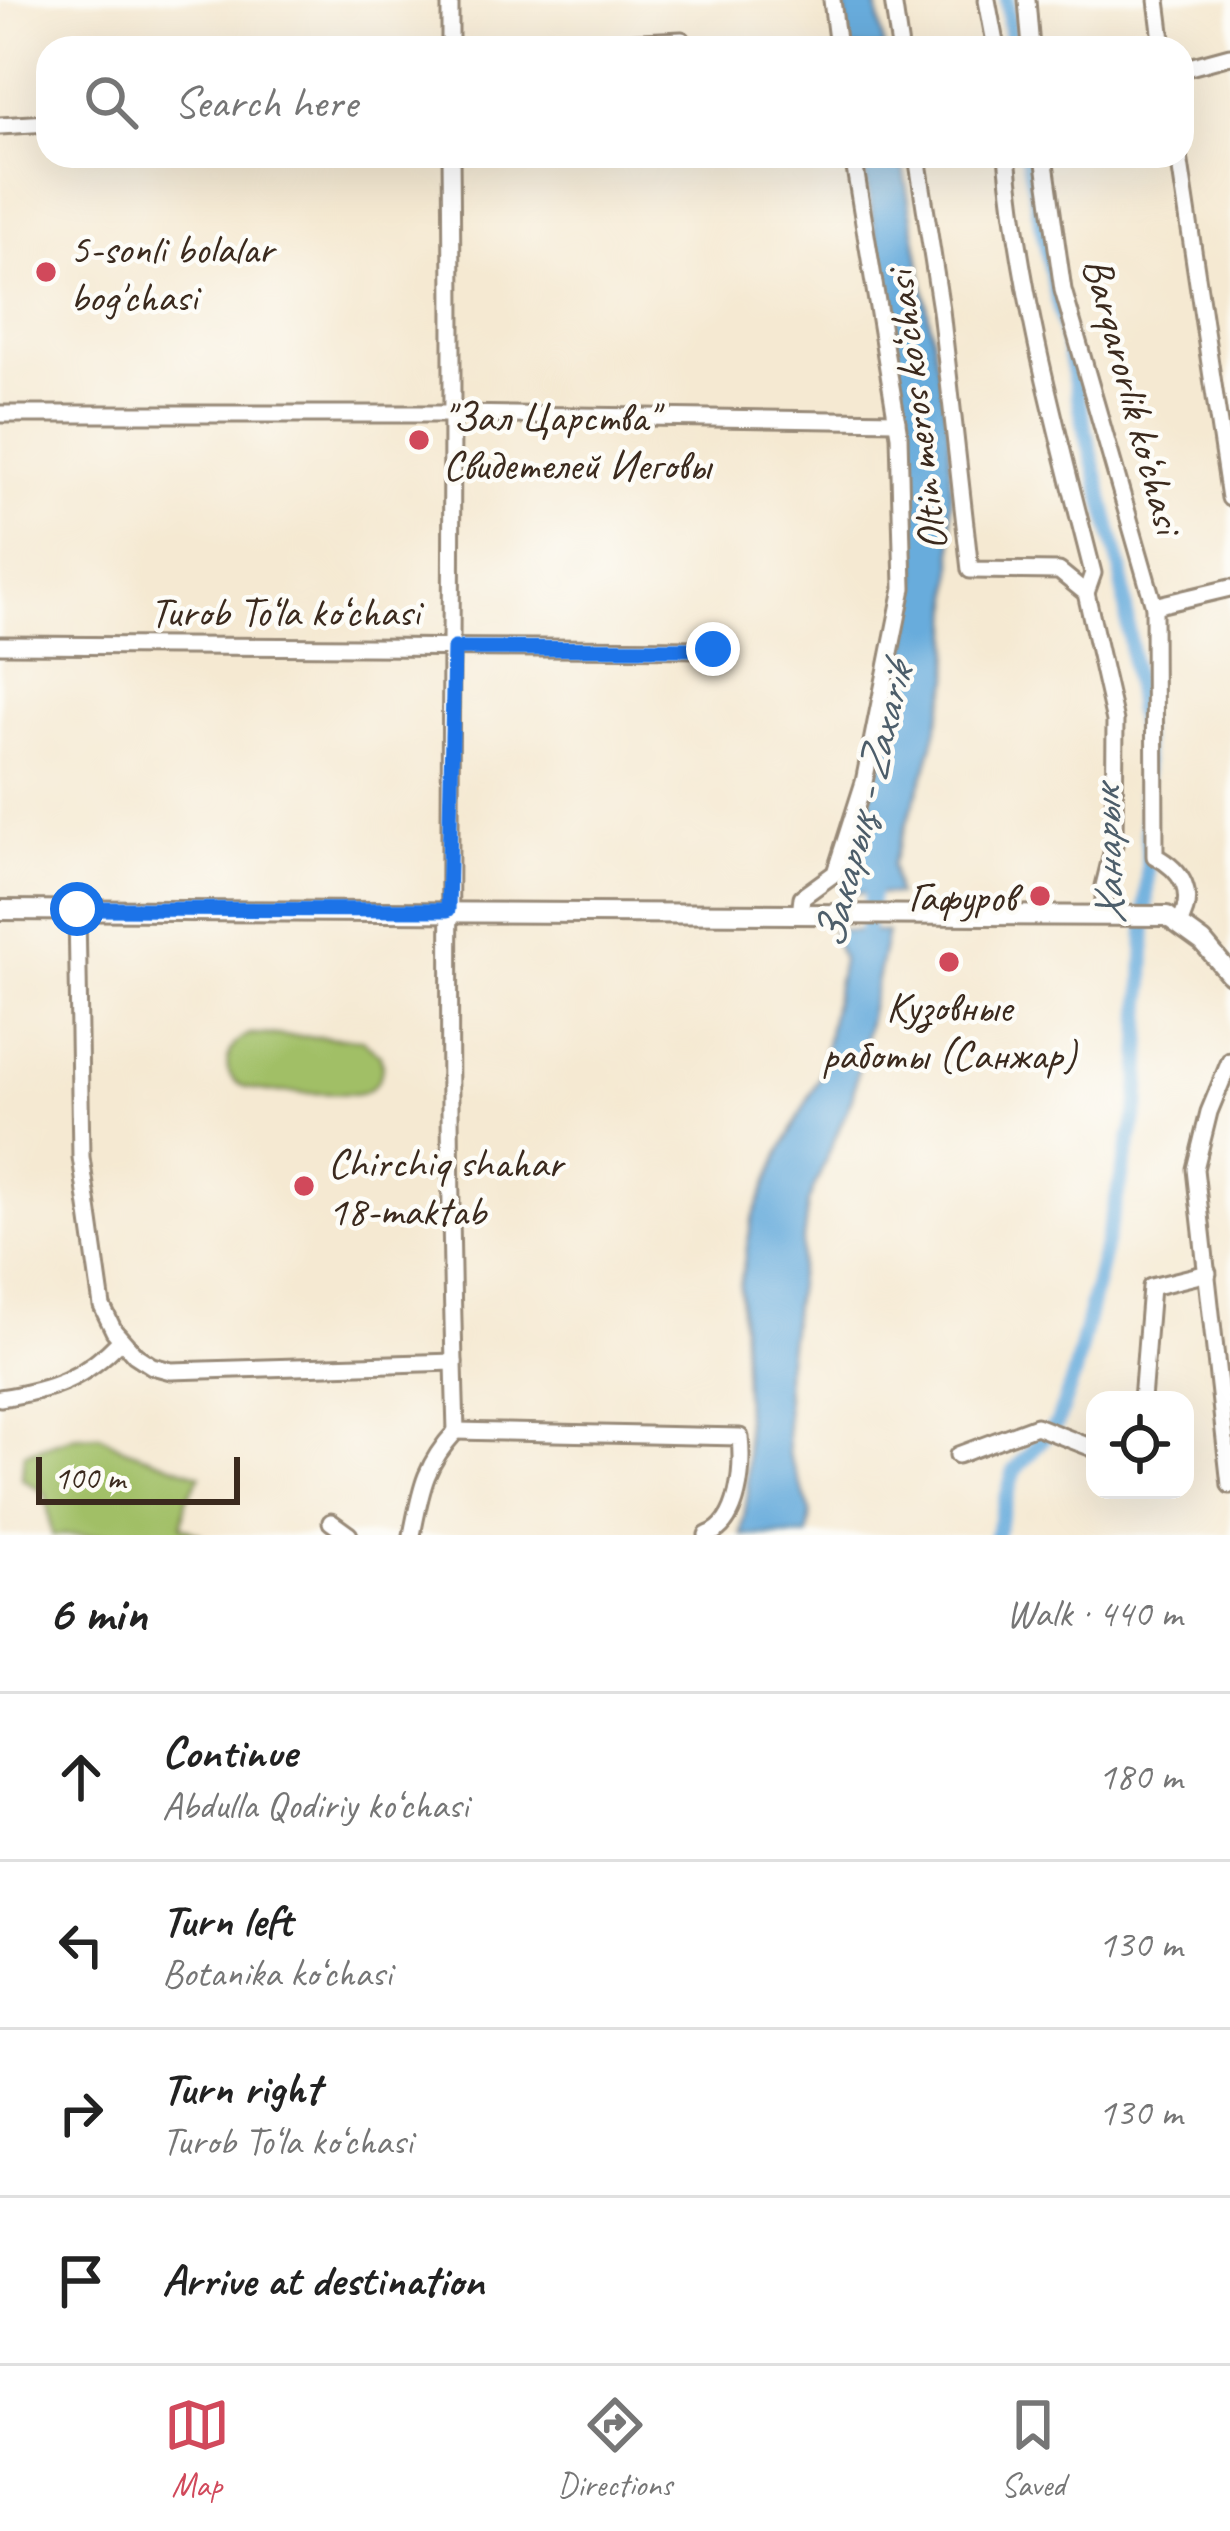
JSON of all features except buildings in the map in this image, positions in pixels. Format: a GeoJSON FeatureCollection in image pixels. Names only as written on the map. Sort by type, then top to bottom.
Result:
{"type":"FeatureCollection","features":[{"type":"Feature","properties":{"kind":"main road"},"geometry":{"type":"LineString","coordinates":[[0,910],[1105,914],[1173,920],[1214,953],[1230,974]]}},
{"type":"Feature","properties":{"kind":"street"},"geometry":{"type":"LineString","coordinates":[[450,0],[450,36]]}},
{"type":"Feature","properties":{"kind":"street"},"geometry":{"type":"LineString","coordinates":[[832,0],[836,36]]}},
{"type":"Feature","properties":{"kind":"street"},"geometry":{"type":"LineString","coordinates":[[892,0],[898,36]]}},
{"type":"Feature","properties":{"kind":"street"},"geometry":{"type":"LineString","coordinates":[[987,0],[994,36]]}},
{"type":"Feature","properties":{"kind":"street"},"geometry":{"type":"LineString","coordinates":[[1027,0],[1030,36]]}},
{"type":"Feature","properties":{"kind":"street"},"geometry":{"type":"LineString","coordinates":[[1157,0],[1162,36]]}},
{"type":"Feature","properties":{"kind":"street"},"geometry":{"type":"LineString","coordinates":[[1194,65],[1230,56]]}},
{"type":"Feature","properties":{"kind":"street"},"geometry":{"type":"LineString","coordinates":[[0,126],[36,124]]}},
{"type":"Feature","properties":{"kind":"street"},"geometry":{"type":"LineString","coordinates":[[412,1535],[424,1475],[456,1431],[448,910],[454,648],[452,168]]}},
{"type":"Feature","properties":{"kind":"street"},"geometry":{"type":"LineString","coordinates":[[810,915],[802,897],[836,873],[864,782],[904,588],[897,421],[855,168]]}},
{"type":"Feature","properties":{"kind":"street","name":"Oltin meros ko‘chasi"},"geometry":{"type":"LineString","coordinates":[[919,168],[941,310],[970,570],[1059,571],[1086,593]]}},
{"type":"Feature","properties":{"kind":"street"},"geometry":{"type":"LineString","coordinates":[[1008,168],[1014,234],[1038,359],[1093,573],[1086,593],[1114,721],[1114,845],[1104,886],[1105,914]]}},
{"type":"Feature","properties":{"kind":"street","name":"Barqarorlik ko‘chasi"},"geometry":{"type":"LineString","coordinates":[[1046,168],[1063,290],[1154,606],[1155,856],[1174,867],[1186,885],[1188,908],[1173,920]]}},
{"type":"Feature","properties":{"kind":"street"},"geometry":{"type":"LineString","coordinates":[[1181,168],[1230,498]]}},
{"type":"Feature","properties":{"kind":"street"},"geometry":{"type":"LineString","coordinates":[[0,414],[897,421]]}},
{"type":"Feature","properties":{"kind":"street"},"geometry":{"type":"LineString","coordinates":[[1154,606],[1230,588]]}},
{"type":"Feature","properties":{"kind":"street","name":"Turob To‘la ko‘chasi"},"geometry":{"type":"LineString","coordinates":[[0,645],[713,649]]}},
{"type":"Feature","properties":{"kind":"street"},"geometry":{"type":"LineString","coordinates":[[77,909],[81,1157],[102,1306],[121,1340],[142,1361],[171,1371],[454,1362]]}},
{"type":"Feature","properties":{"kind":"street"},"geometry":{"type":"LineString","coordinates":[[1230,1061],[1209,1112],[1195,1169],[1230,1484]]}},
{"type":"Feature","properties":{"kind":"street"},"geometry":{"type":"LineString","coordinates":[[1143,1391],[1151,1287],[1208,1273]]}},
{"type":"Feature","properties":{"kind":"street"},"geometry":{"type":"LineString","coordinates":[[0,1398],[74,1381],[121,1340]]}},
{"type":"Feature","properties":{"kind":"street"},"geometry":{"type":"LineString","coordinates":[[958,1455],[1036,1426],[1086,1446]]}},
{"type":"Feature","properties":{"kind":"street"},"geometry":{"type":"LineString","coordinates":[[456,1431],[740,1436],[731,1515],[721,1531],[707,1535]]}},
{"type":"Feature","properties":{"kind":"street"},"geometry":{"type":"LineString","coordinates":[[331,1522],[349,1535]]}},
{"type":"Feature","properties":{"kind":"green space"},"geometry":{"type":"Polygon","coordinates":[[[251,1034],[361,1039],[380,1055],[381,1074],[358,1094],[250,1088],[233,1079],[227,1065],[237,1043],[251,1034]]]}},
{"type":"Feature","properties":{"kind":"green space"},"geometry":{"type":"Polygon","coordinates":[[[100,1435],[125,1449],[201,1475],[186,1500],[182,1526],[202,1535],[52,1535],[46,1494],[22,1479],[24,1453],[76,1436],[100,1435]]]}},
{"type":"Feature","properties":{"kind":"water"},"geometry":{"type":"Polygon","coordinates":[[[844,0],[876,0],[882,36],[847,36],[844,0]]]}},
{"type":"Feature","properties":{"kind":"water"},"geometry":{"type":"Polygon","coordinates":[[[864,168],[903,168],[949,433],[950,678],[927,766],[892,865],[897,895],[841,892],[894,708],[910,632],[916,575],[909,436],[864,168]]]}},
{"type":"Feature","properties":{"kind":"water"},"geometry":{"type":"Polygon","coordinates":[[[832,930],[887,932],[852,1098],[808,1202],[785,1374],[788,1453],[811,1512],[808,1535],[741,1535],[748,1492],[740,1285],[752,1220],[820,1076],[842,960],[832,930]]]}},
{"type":"Feature","properties":{"kind":"waterway","name":"Ханарык"},"geometry":{"type":"LineString","coordinates":[[1007,0],[1011,36]]}},
{"type":"Feature","properties":{"kind":"waterway","name":"Ханарык"},"geometry":{"type":"LineString","coordinates":[[996,1535],[1014,1471],[1057,1423],[1074,1376],[1139,1104],[1148,855],[1142,740],[1121,570],[1085,429],[1030,168]]}},
{"type":"Feature","properties":{"kind":"waterway","name":"Закарық - Zaxarik"},"geometry":{"type":"LineString","coordinates":[[864,947],[874,876]]}},
{"type":"Feature","properties":{"kind":"place","name":"5-sonli bolalar bog'chasi"},"geometry":{"type":"Point","coordinates":[46,272]}},
{"type":"Feature","properties":{"kind":"place","name":"\"Зал Царства\" Свидетелей Иеговы"},"geometry":{"type":"Point","coordinates":[419,440]}},
{"type":"Feature","properties":{"kind":"place","name":"Гафуров"},"geometry":{"type":"Point","coordinates":[1040,896]}},
{"type":"Feature","properties":{"kind":"place","name":"Кузовные работы (Санжар)"},"geometry":{"type":"Point","coordinates":[949,962]}},
{"type":"Feature","properties":{"kind":"place","name":"Chirchiq shahar 18-maktab"},"geometry":{"type":"Point","coordinates":[304,1186]}},
{"type":"Feature","properties":{"kind":"route"},"geometry":{"type":"LineString","coordinates":[[77,909],[448,910],[454,648],[713,649]]}}]}
